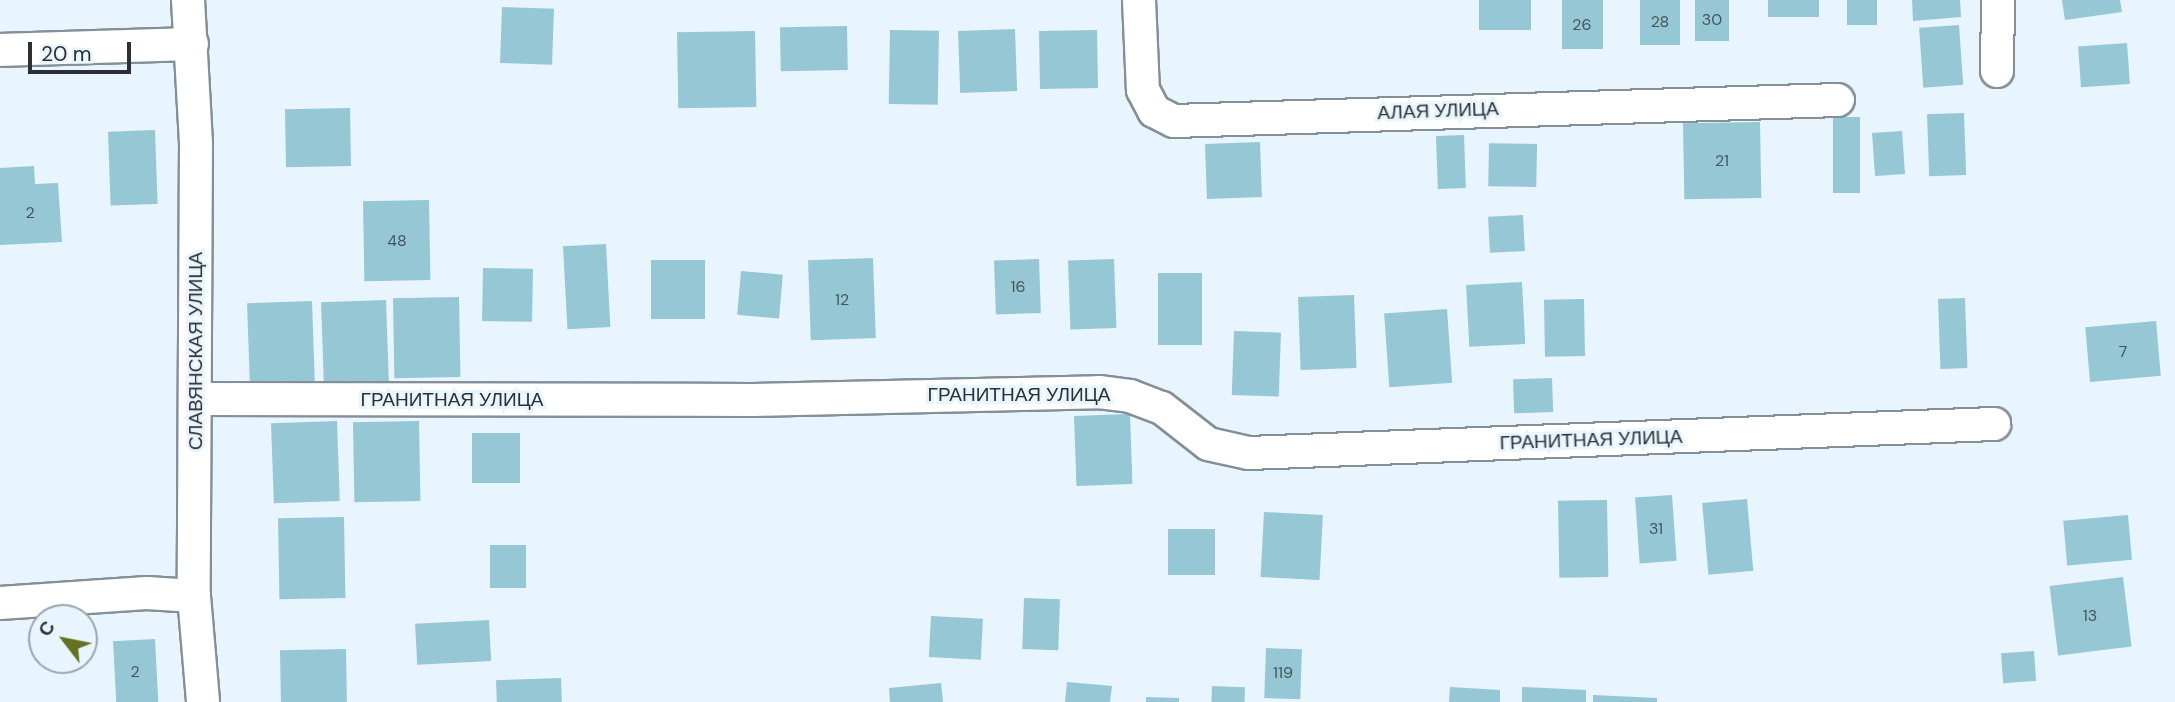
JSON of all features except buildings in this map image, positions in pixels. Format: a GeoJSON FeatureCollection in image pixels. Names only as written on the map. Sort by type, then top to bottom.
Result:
{"type":"FeatureCollection","features":[{"type":"Feature","properties":{"kind":"street","name":"СЛАВЯНСКАЯ УЛИЦА"},"geometry":{"type":"LineString","coordinates":[[188,0],[192,44],[196,399],[194,596],[203,702]]}},
{"type":"Feature","properties":{"kind":"street","name":"АЛАЯ УЛИЦА"},"geometry":{"type":"LineString","coordinates":[[1139,0],[1143,90],[1154,111],[1174,121],[1838,100]]}},
{"type":"Feature","properties":{"kind":"street"},"geometry":{"type":"LineString","coordinates":[[1997,0],[1997,71]]}},
{"type":"Feature","properties":{"kind":"street"},"geometry":{"type":"LineString","coordinates":[[0,50],[192,44]]}},
{"type":"Feature","properties":{"kind":"street","name":"ГРАНИТНАЯ УЛИЦА"},"geometry":{"type":"LineString","coordinates":[[196,399],[752,400],[1099,392],[1130,396],[1162,408],[1208,444],[1249,453],[1994,424]]}},
{"type":"Feature","properties":{"kind":"street"},"geometry":{"type":"LineString","coordinates":[[0,603],[147,593],[194,596]]}}]}
